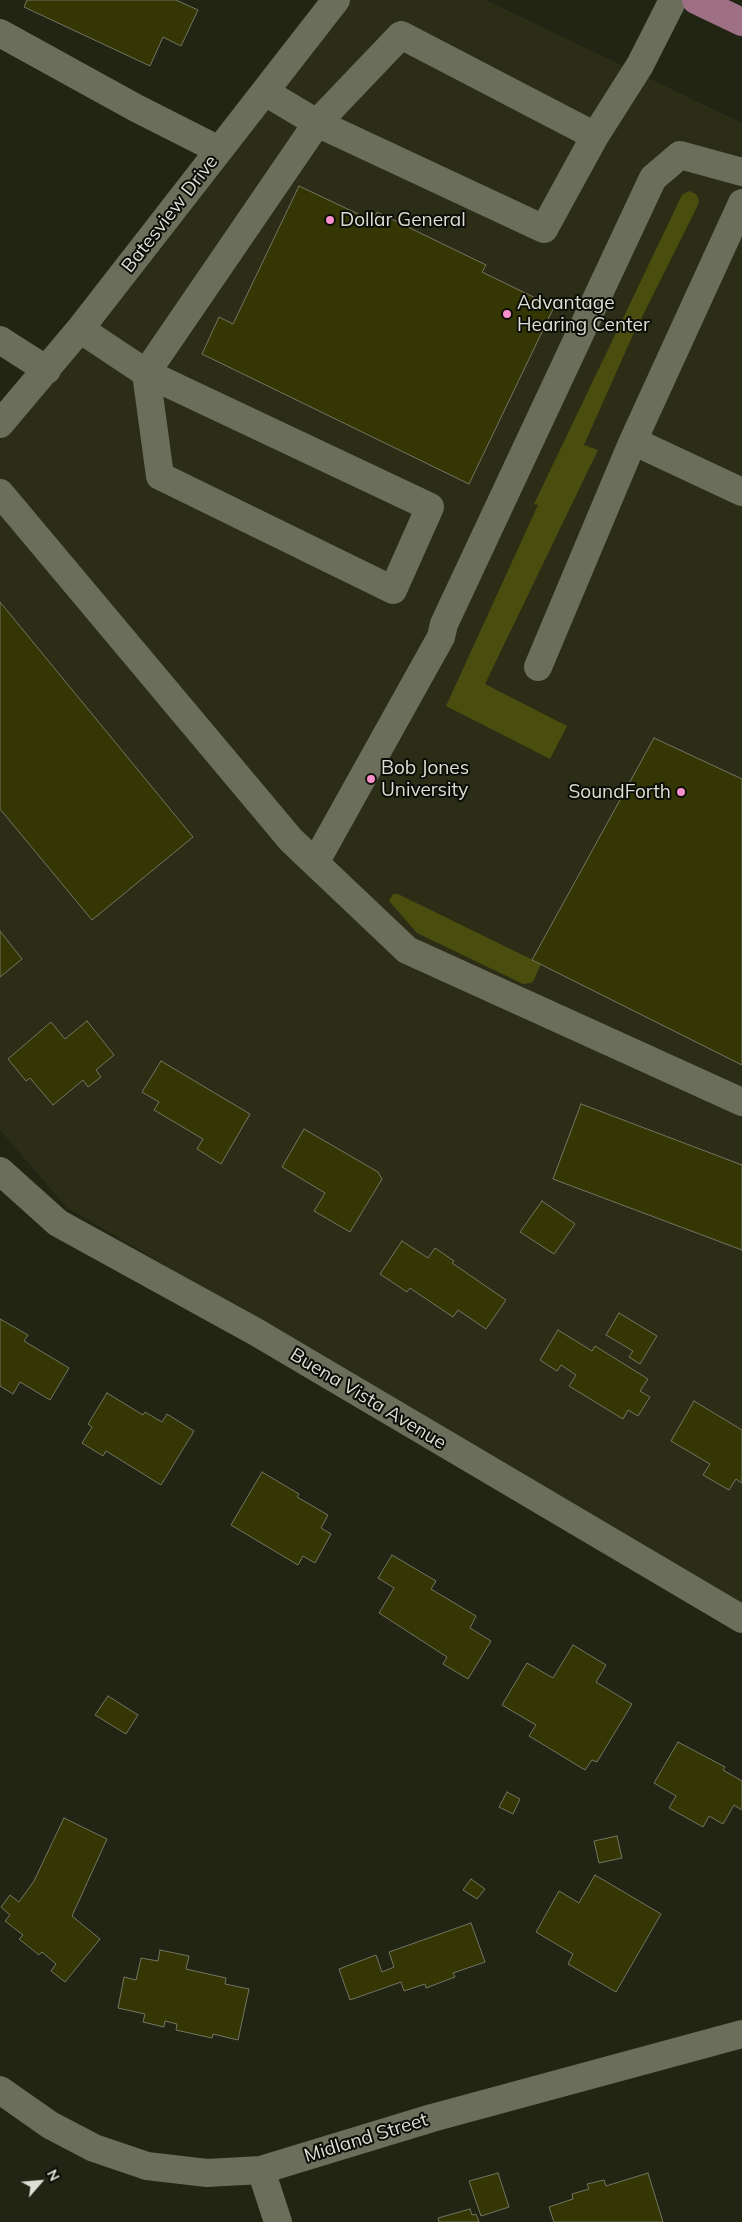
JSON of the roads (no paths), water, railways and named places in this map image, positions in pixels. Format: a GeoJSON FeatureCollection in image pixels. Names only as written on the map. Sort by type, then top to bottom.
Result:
{"type":"FeatureCollection","features":[{"type":"Feature","properties":{"kind":"main road"},"geometry":{"type":"LineString","coordinates":[[696,0],[732,12]]}},
{"type":"Feature","properties":{"kind":"street","name":"Batesview Drive"},"geometry":{"type":"LineString","coordinates":[[0,424],[80,329],[336,0]]}},
{"type":"Feature","properties":{"kind":"street"},"geometry":{"type":"LineString","coordinates":[[265,92],[317,123],[544,229],[595,136],[640,65],[673,0]]}},
{"type":"Feature","properties":{"kind":"street"},"geometry":{"type":"LineString","coordinates":[[0,32],[136,108],[219,150]]}},
{"type":"Feature","properties":{"kind":"street"},"geometry":{"type":"LineString","coordinates":[[80,329],[146,373],[430,507],[394,590],[160,476],[146,373],[317,123],[400,34],[595,136]]}},
{"type":"Feature","properties":{"kind":"street"},"geometry":{"type":"LineString","coordinates":[[315,863],[441,637],[444,624],[653,178],[680,155],[742,172]]}},
{"type":"Feature","properties":{"kind":"street"},"geometry":{"type":"LineString","coordinates":[[538,667],[633,441],[742,203]]}},
{"type":"Feature","properties":{"kind":"street"},"geometry":{"type":"LineString","coordinates":[[0,340],[47,370]]}},
{"type":"Feature","properties":{"kind":"street"},"geometry":{"type":"LineString","coordinates":[[633,441],[742,492]]}},
{"type":"Feature","properties":{"kind":"street"},"geometry":{"type":"LineString","coordinates":[[0,493],[291,840],[407,950],[742,1102]]}},
{"type":"Feature","properties":{"kind":"street","name":"Buena Vista Avenue"},"geometry":{"type":"LineString","coordinates":[[0,1171],[58,1223],[256,1332],[742,1619]]}},
{"type":"Feature","properties":{"kind":"street","name":"Midland Street"},"geometry":{"type":"LineString","coordinates":[[0,2090],[50,2125],[76,2139],[94,2148],[147,2166],[207,2173],[261,2170],[432,2118],[742,2034]]}},
{"type":"Feature","properties":{"kind":"street"},"geometry":{"type":"LineString","coordinates":[[261,2170],[278,2222]]}},
{"type":"Feature","properties":{"kind":"place","name":"Dollar General"},"geometry":{"type":"Point","coordinates":[330,220]}},
{"type":"Feature","properties":{"kind":"place","name":"Advantage Hearing Center"},"geometry":{"type":"Point","coordinates":[507,314]}},
{"type":"Feature","properties":{"kind":"place","name":"Bob Jones University"},"geometry":{"type":"Point","coordinates":[371,779]}},
{"type":"Feature","properties":{"kind":"place","name":"SoundForth"},"geometry":{"type":"Point","coordinates":[681,792]}}]}
